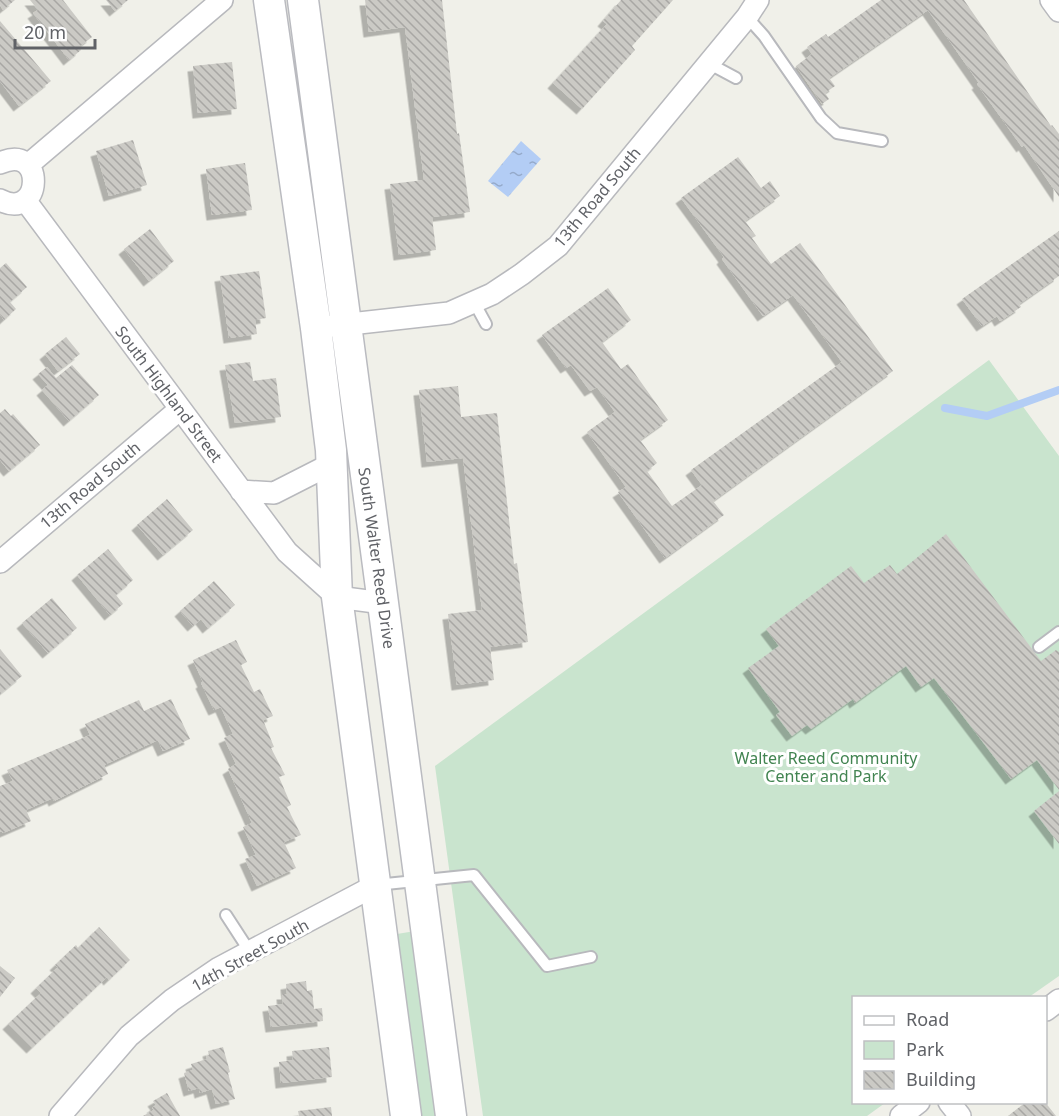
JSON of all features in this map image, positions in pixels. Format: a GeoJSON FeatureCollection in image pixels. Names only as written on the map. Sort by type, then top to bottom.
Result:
{"type":"FeatureCollection","features":[{"type":"Feature","properties":{"kind":"main road","name":"South Walter Reed Drive"},"geometry":{"type":"LineString","coordinates":[[269,0],[316,328],[331,464],[337,597],[406,1116]]}},
{"type":"Feature","properties":{"kind":"main road","name":"South Walter Reed Drive"},"geometry":{"type":"LineString","coordinates":[[303,0],[451,1116]]}},
{"type":"Feature","properties":{"kind":"street"},"geometry":{"type":"LineString","coordinates":[[28,165],[222,0]]}},
{"type":"Feature","properties":{"kind":"street"},"geometry":{"type":"LineString","coordinates":[[1051,0],[1059,11]]}},
{"type":"Feature","properties":{"kind":"street","name":"13th Road South"},"geometry":{"type":"LineString","coordinates":[[316,328],[449,313],[492,294],[558,246],[752,8]]}},
{"type":"Feature","properties":{"kind":"street"},"geometry":{"type":"LineString","coordinates":[[0,163],[15,159],[28,165],[35,183],[33,190],[25,200],[12,204],[0,200]]}},
{"type":"Feature","properties":{"kind":"street","name":"South Highland Street"},"geometry":{"type":"LineString","coordinates":[[25,200],[287,552],[337,597]]}},
{"type":"Feature","properties":{"kind":"street","name":"13th Road South"},"geometry":{"type":"LineString","coordinates":[[0,562],[180,408]]}},
{"type":"Feature","properties":{"kind":"street"},"geometry":{"type":"LineString","coordinates":[[241,490],[274,493],[331,464]]}},
{"type":"Feature","properties":{"kind":"street"},"geometry":{"type":"LineString","coordinates":[[337,597],[383,603]]}},
{"type":"Feature","properties":{"kind":"street","name":"14th Street South"},"geometry":{"type":"LineString","coordinates":[[60,1116],[129,1036],[172,1000],[219,969],[376,885]]}},
{"type":"Feature","properties":{"kind":"street"},"geometry":{"type":"LineString","coordinates":[[1047,1009],[1059,1000]]}},
{"type":"Feature","properties":{"kind":"street"},"geometry":{"type":"LineString","coordinates":[[901,1116],[916,1104]]}},
{"type":"Feature","properties":{"kind":"street"},"geometry":{"type":"LineString","coordinates":[[951,1104],[960,1116]]}},
{"type":"Feature","properties":{"kind":"lane"},"geometry":{"type":"LineString","coordinates":[[752,8],[764,36],[821,118],[837,133],[882,141]]}},
{"type":"Feature","properties":{"kind":"lane"},"geometry":{"type":"LineString","coordinates":[[708,63],[736,78]]}},
{"type":"Feature","properties":{"kind":"lane"},"geometry":{"type":"LineString","coordinates":[[474,302],[486,324]]}},
{"type":"Feature","properties":{"kind":"lane"},"geometry":{"type":"LineString","coordinates":[[1039,647],[1059,632]]}},
{"type":"Feature","properties":{"kind":"lane"},"geometry":{"type":"LineString","coordinates":[[376,885],[474,875],[547,966],[591,957]]}},
{"type":"Feature","properties":{"kind":"lane"},"geometry":{"type":"LineString","coordinates":[[226,915],[250,952]]}},
{"type":"Feature","properties":{"kind":"green space","name":"Walter Reed Community Center and Park"},"geometry":{"type":"Polygon","coordinates":[[[989,360],[1059,456],[1059,976],[1030,996],[852,996],[852,1104],[884,1104],[867,1116],[483,1116],[435,766],[989,360]]]}},
{"type":"Feature","properties":{"kind":"green space"},"geometry":{"type":"Polygon","coordinates":[[[415,931],[439,1116],[421,1116],[397,934],[415,931]]]}},
{"type":"Feature","properties":{"kind":"water"},"geometry":{"type":"Polygon","coordinates":[[[521,141],[541,159],[508,197],[488,181],[521,141]]]}},
{"type":"Feature","properties":{"kind":"building"},"geometry":{"type":"Polygon","coordinates":[[[0,0],[15,0],[3,10],[0,0]]]}},
{"type":"Feature","properties":{"kind":"building"},"geometry":{"type":"Polygon","coordinates":[[[30,0],[63,0],[92,37],[79,47],[81,50],[69,60],[33,13],[38,10],[30,0]]]}},
{"type":"Feature","properties":{"kind":"building"},"geometry":{"type":"Polygon","coordinates":[[[106,0],[128,0],[115,11],[106,0]]]}},
{"type":"Feature","properties":{"kind":"building"},"geometry":{"type":"Polygon","coordinates":[[[365,0],[442,0],[457,134],[459,133],[470,212],[432,217],[436,250],[399,255],[390,184],[424,180],[405,27],[369,32],[365,0]]]}},
{"type":"Feature","properties":{"kind":"building"},"geometry":{"type":"Polygon","coordinates":[[[621,0],[673,0],[632,46],[635,50],[582,109],[553,83],[607,24],[603,21],[621,0]]]}},
{"type":"Feature","properties":{"kind":"building"},"geometry":{"type":"Polygon","coordinates":[[[881,0],[964,0],[1051,126],[1059,134],[1059,197],[1024,145],[1022,147],[977,84],[979,83],[928,10],[829,78],[835,86],[825,93],[829,99],[822,104],[796,66],[812,54],[807,47],[826,34],[828,37],[881,0]]]}},
{"type":"Feature","properties":{"kind":"building"},"geometry":{"type":"Polygon","coordinates":[[[0,21],[51,81],[19,106],[0,81],[0,21]]]}},
{"type":"Feature","properties":{"kind":"building"},"geometry":{"type":"Polygon","coordinates":[[[232,62],[237,109],[198,113],[193,66],[232,62]]]}},
{"type":"Feature","properties":{"kind":"building"},"geometry":{"type":"Polygon","coordinates":[[[133,140],[147,185],[109,196],[96,151],[133,140]]]}},
{"type":"Feature","properties":{"kind":"building"},"geometry":{"type":"Polygon","coordinates":[[[738,157],[761,188],[770,181],[780,196],[745,221],[756,236],[752,238],[771,264],[800,243],[893,371],[713,501],[724,515],[665,558],[618,492],[626,487],[587,432],[615,412],[597,387],[590,391],[571,365],[566,368],[542,335],[608,288],[631,320],[602,342],[621,369],[628,364],[668,420],[640,440],[657,463],[647,471],[672,506],[702,485],[691,470],[842,362],[793,295],[763,316],[681,198],[738,157]]]}},
{"type":"Feature","properties":{"kind":"building"},"geometry":{"type":"Polygon","coordinates":[[[245,163],[252,210],[212,215],[206,169],[245,163]]]}},
{"type":"Feature","properties":{"kind":"building"},"geometry":{"type":"Polygon","coordinates":[[[150,229],[174,261],[149,281],[124,249],[150,229]]]}},
{"type":"Feature","properties":{"kind":"building"},"geometry":{"type":"Polygon","coordinates":[[[1059,231],[1059,276],[1019,304],[1021,307],[1000,321],[997,316],[982,326],[962,299],[1059,231]]]}},
{"type":"Feature","properties":{"kind":"building"},"geometry":{"type":"Polygon","coordinates":[[[6,263],[27,287],[10,302],[16,309],[4,320],[0,314],[0,268],[6,263]]]}},
{"type":"Feature","properties":{"kind":"building"},"geometry":{"type":"Polygon","coordinates":[[[259,271],[266,318],[255,320],[257,334],[229,338],[220,276],[259,271]]]}},
{"type":"Feature","properties":{"kind":"building"},"geometry":{"type":"Polygon","coordinates":[[[66,337],[80,354],[58,371],[45,354],[66,337]]]}},
{"type":"Feature","properties":{"kind":"building"},"geometry":{"type":"Polygon","coordinates":[[[250,362],[253,381],[276,378],[281,417],[235,423],[225,365],[250,362]]]}},
{"type":"Feature","properties":{"kind":"building"},"geometry":{"type":"Polygon","coordinates":[[[72,365],[99,395],[69,421],[42,390],[48,385],[38,374],[47,367],[56,378],[72,365]]]}},
{"type":"Feature","properties":{"kind":"building"},"geometry":{"type":"Polygon","coordinates":[[[458,386],[461,417],[497,413],[514,564],[517,563],[528,642],[490,647],[494,680],[457,685],[448,614],[482,610],[463,458],[427,462],[419,390],[458,386]]]}},
{"type":"Feature","properties":{"kind":"building"},"geometry":{"type":"Polygon","coordinates":[[[5,409],[11,416],[13,414],[40,445],[9,471],[0,460],[0,413],[5,409]]]}},
{"type":"Feature","properties":{"kind":"building"},"geometry":{"type":"Polygon","coordinates":[[[167,499],[193,530],[163,555],[137,525],[167,499]]]}},
{"type":"Feature","properties":{"kind":"building"},"geometry":{"type":"Polygon","coordinates":[[[946,534],[1041,661],[1056,650],[1059,652],[1059,790],[1037,760],[1011,779],[934,678],[921,687],[906,666],[855,703],[853,699],[811,729],[807,725],[792,736],[776,715],[780,712],[748,668],[779,646],[766,629],[851,566],[864,583],[890,565],[897,574],[946,534]]]}},
{"type":"Feature","properties":{"kind":"building"},"geometry":{"type":"Polygon","coordinates":[[[108,549],[133,580],[116,595],[123,604],[110,615],[77,575],[108,549]]]}},
{"type":"Feature","properties":{"kind":"building"},"geometry":{"type":"Polygon","coordinates":[[[214,581],[235,605],[208,628],[201,619],[193,626],[180,611],[214,581]]]}},
{"type":"Feature","properties":{"kind":"building"},"geometry":{"type":"Polygon","coordinates":[[[52,598],[77,628],[48,653],[22,623],[52,598]]]}},
{"type":"Feature","properties":{"kind":"building"},"geometry":{"type":"Polygon","coordinates":[[[236,640],[247,662],[241,665],[254,692],[260,689],[273,716],[263,720],[274,747],[271,748],[285,775],[279,777],[291,805],[287,807],[301,835],[284,842],[296,868],[257,886],[245,859],[256,855],[243,827],[252,823],[228,769],[236,764],[224,738],[233,734],[221,707],[214,710],[193,660],[236,640]]]}},
{"type":"Feature","properties":{"kind":"building"},"geometry":{"type":"Polygon","coordinates":[[[0,649],[22,676],[0,694],[0,649]]]}},
{"type":"Feature","properties":{"kind":"building"},"geometry":{"type":"Polygon","coordinates":[[[171,699],[190,739],[163,751],[158,740],[104,765],[108,774],[54,801],[53,798],[26,810],[31,821],[3,833],[0,832],[0,786],[13,781],[7,770],[90,735],[85,724],[139,700],[144,711],[171,699]]]}},
{"type":"Feature","properties":{"kind":"building"},"geometry":{"type":"Polygon","coordinates":[[[1059,791],[1059,844],[1034,811],[1059,791]]]}},
{"type":"Feature","properties":{"kind":"building"},"geometry":{"type":"Polygon","coordinates":[[[99,927],[130,960],[109,980],[107,977],[32,1048],[8,1024],[41,993],[36,988],[58,967],[55,965],[76,945],[78,948],[99,927]]]}},
{"type":"Feature","properties":{"kind":"building"},"geometry":{"type":"Polygon","coordinates":[[[0,966],[15,978],[0,997],[0,966]]]}},
{"type":"Feature","properties":{"kind":"building"},"geometry":{"type":"Polygon","coordinates":[[[306,981],[307,991],[312,990],[314,1009],[322,1008],[323,1021],[271,1027],[268,1006],[283,1004],[282,994],[287,994],[286,984],[306,981]]]}},
{"type":"Feature","properties":{"kind":"building"},"geometry":{"type":"Polygon","coordinates":[[[223,1047],[235,1099],[216,1104],[212,1089],[200,1093],[199,1088],[189,1091],[184,1073],[193,1070],[191,1064],[207,1059],[208,1051],[223,1047]]]}},
{"type":"Feature","properties":{"kind":"building"},"geometry":{"type":"Polygon","coordinates":[[[329,1047],[332,1077],[281,1083],[279,1062],[293,1060],[292,1051],[329,1047]]]}},
{"type":"Feature","properties":{"kind":"building"},"geometry":{"type":"Polygon","coordinates":[[[167,1093],[180,1116],[143,1116],[154,1110],[152,1108],[156,1105],[153,1101],[167,1093]]]}},
{"type":"Feature","properties":{"kind":"building"},"geometry":{"type":"Polygon","coordinates":[[[1023,1104],[1047,1104],[1056,1116],[1008,1116],[1023,1104]]]}},
{"type":"Feature","properties":{"kind":"building"},"geometry":{"type":"Polygon","coordinates":[[[331,1107],[332,1116],[299,1116],[298,1111],[331,1107]]]}},
{"type":"Feature","properties":{"kind":"waterway"},"geometry":{"type":"LineString","coordinates":[[945,408],[987,416],[1059,390]]}}]}
